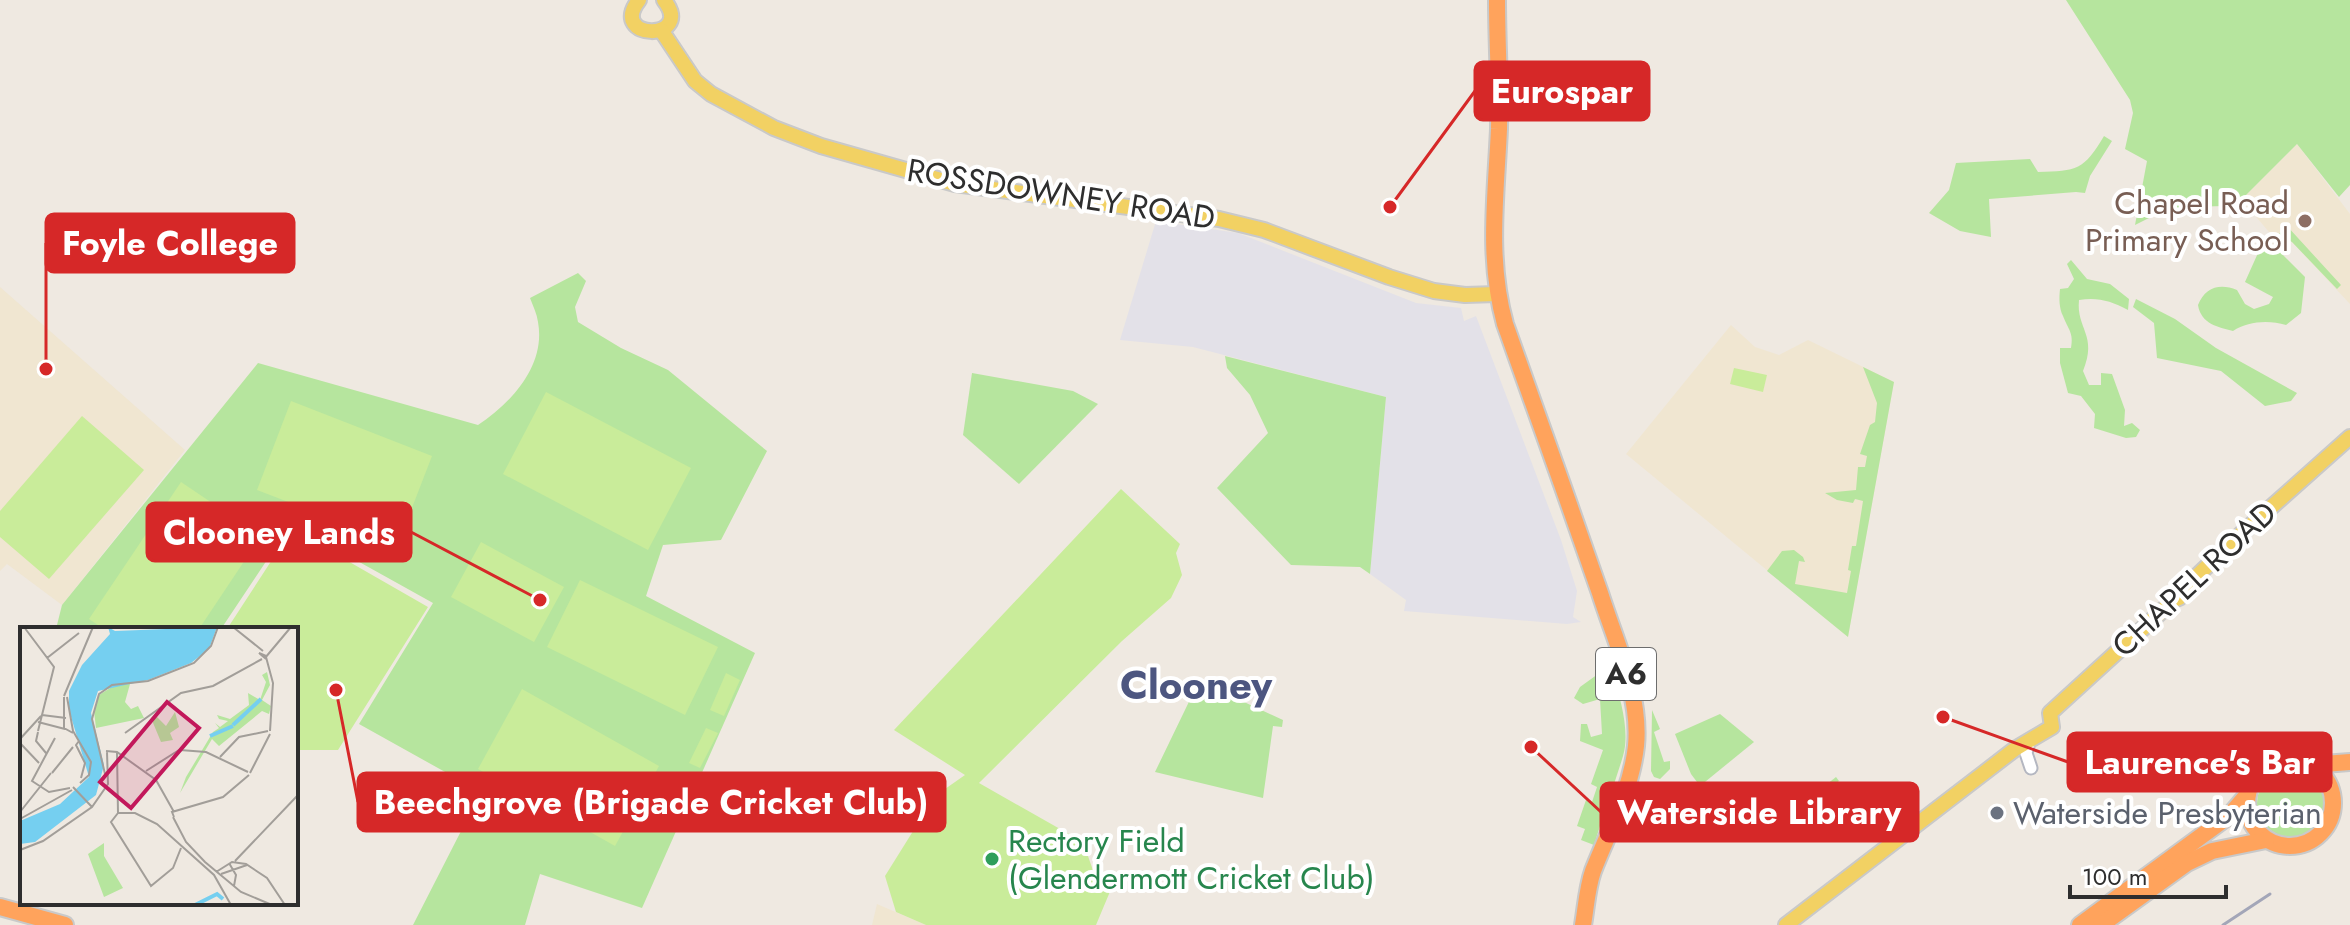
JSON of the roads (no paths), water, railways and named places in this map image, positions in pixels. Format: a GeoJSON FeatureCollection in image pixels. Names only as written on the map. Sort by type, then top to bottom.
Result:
{"type":"FeatureCollection","features":[{"type":"Feature","properties":{"kind":"highway","name":"A6"},"geometry":{"type":"LineString","coordinates":[[1497,0],[1499,125],[1493,236],[1497,294],[1624,665],[1635,713],[1636,743],[1632,770],[1592,875],[1583,925]]}},
{"type":"Feature","properties":{"kind":"highway"},"geometry":{"type":"LineString","coordinates":[[2080,925],[2230,815],[2248,794],[2256,777],[2269,766],[2297,760],[2311,765],[2350,762]]}},
{"type":"Feature","properties":{"kind":"highway"},"geometry":{"type":"LineString","coordinates":[[2101,925],[2187,863],[2212,851],[2266,840],[2291,846],[2303,844],[2321,831],[2331,812],[2332,794],[2328,783],[2311,765]]}},
{"type":"Feature","properties":{"kind":"highway"},"geometry":{"type":"LineString","coordinates":[[2248,794],[2250,821],[2266,840]]}},
{"type":"Feature","properties":{"kind":"highway"},"geometry":{"type":"LineString","coordinates":[[2331,812],[2350,806]]}},
{"type":"Feature","properties":{"kind":"highway"},"geometry":{"type":"LineString","coordinates":[[0,907],[65,925]]}},
{"type":"Feature","properties":{"kind":"main road"},"geometry":{"type":"LineString","coordinates":[[639,0],[633,12],[635,23],[650,33],[661,30],[669,21],[670,14],[664,0]]}},
{"type":"Feature","properties":{"kind":"main road","name":"ROSSDOWNEY ROAD"},"geometry":{"type":"LineString","coordinates":[[661,30],[695,81],[711,94],[774,128],[821,146],[955,184],[1219,219],[1264,230],[1434,291],[1465,295],[1497,294]]}},
{"type":"Feature","properties":{"kind":"main road","name":"CHAPEL ROAD"},"geometry":{"type":"LineString","coordinates":[[1786,925],[2030,739],[2162,610],[2179,598],[2180,592],[2241,534],[2350,437]]}},
{"type":"Feature","properties":{"kind":"street"},"geometry":{"type":"LineString","coordinates":[[2030,739],[2026,753],[2031,768]]}},
{"type":"Feature","properties":{"kind":"railway"},"geometry":{"type":"LineString","coordinates":[[2223,925],[2270,894]]}},
{"type":"Feature","properties":{"kind":"place","name":"Eurospar"},"geometry":{"type":"Point","coordinates":[1390,207]}},
{"type":"Feature","properties":{"kind":"place","name":"Chapel Road Primary School"},"geometry":{"type":"Point","coordinates":[2305,221]}},
{"type":"Feature","properties":{"kind":"place","name":"Foyle College"},"geometry":{"type":"Point","coordinates":[46,369]}},
{"type":"Feature","properties":{"kind":"place","name":"Clooney Lands"},"geometry":{"type":"Point","coordinates":[540,600]}},
{"type":"Feature","properties":{"kind":"place","name":"Beechgrove (Brigade Cricket Club)"},"geometry":{"type":"Point","coordinates":[336,690]}},
{"type":"Feature","properties":{"kind":"place","name":"Laurence's Bar"},"geometry":{"type":"Point","coordinates":[1943,717]}},
{"type":"Feature","properties":{"kind":"place","name":"Waterside Library"},"geometry":{"type":"Point","coordinates":[1531,747]}},
{"type":"Feature","properties":{"kind":"place","name":"Waterside Presbyterian"},"geometry":{"type":"Point","coordinates":[1997,813]}},
{"type":"Feature","properties":{"kind":"place","name":"Rectory Field (Glendermott Cricket Club)"},"geometry":{"type":"Point","coordinates":[992,859]}},
{"type":"Feature","properties":{"kind":"district","name":"Clooney"},"geometry":{"type":"Point","coordinates":[1196,685]}}]}
